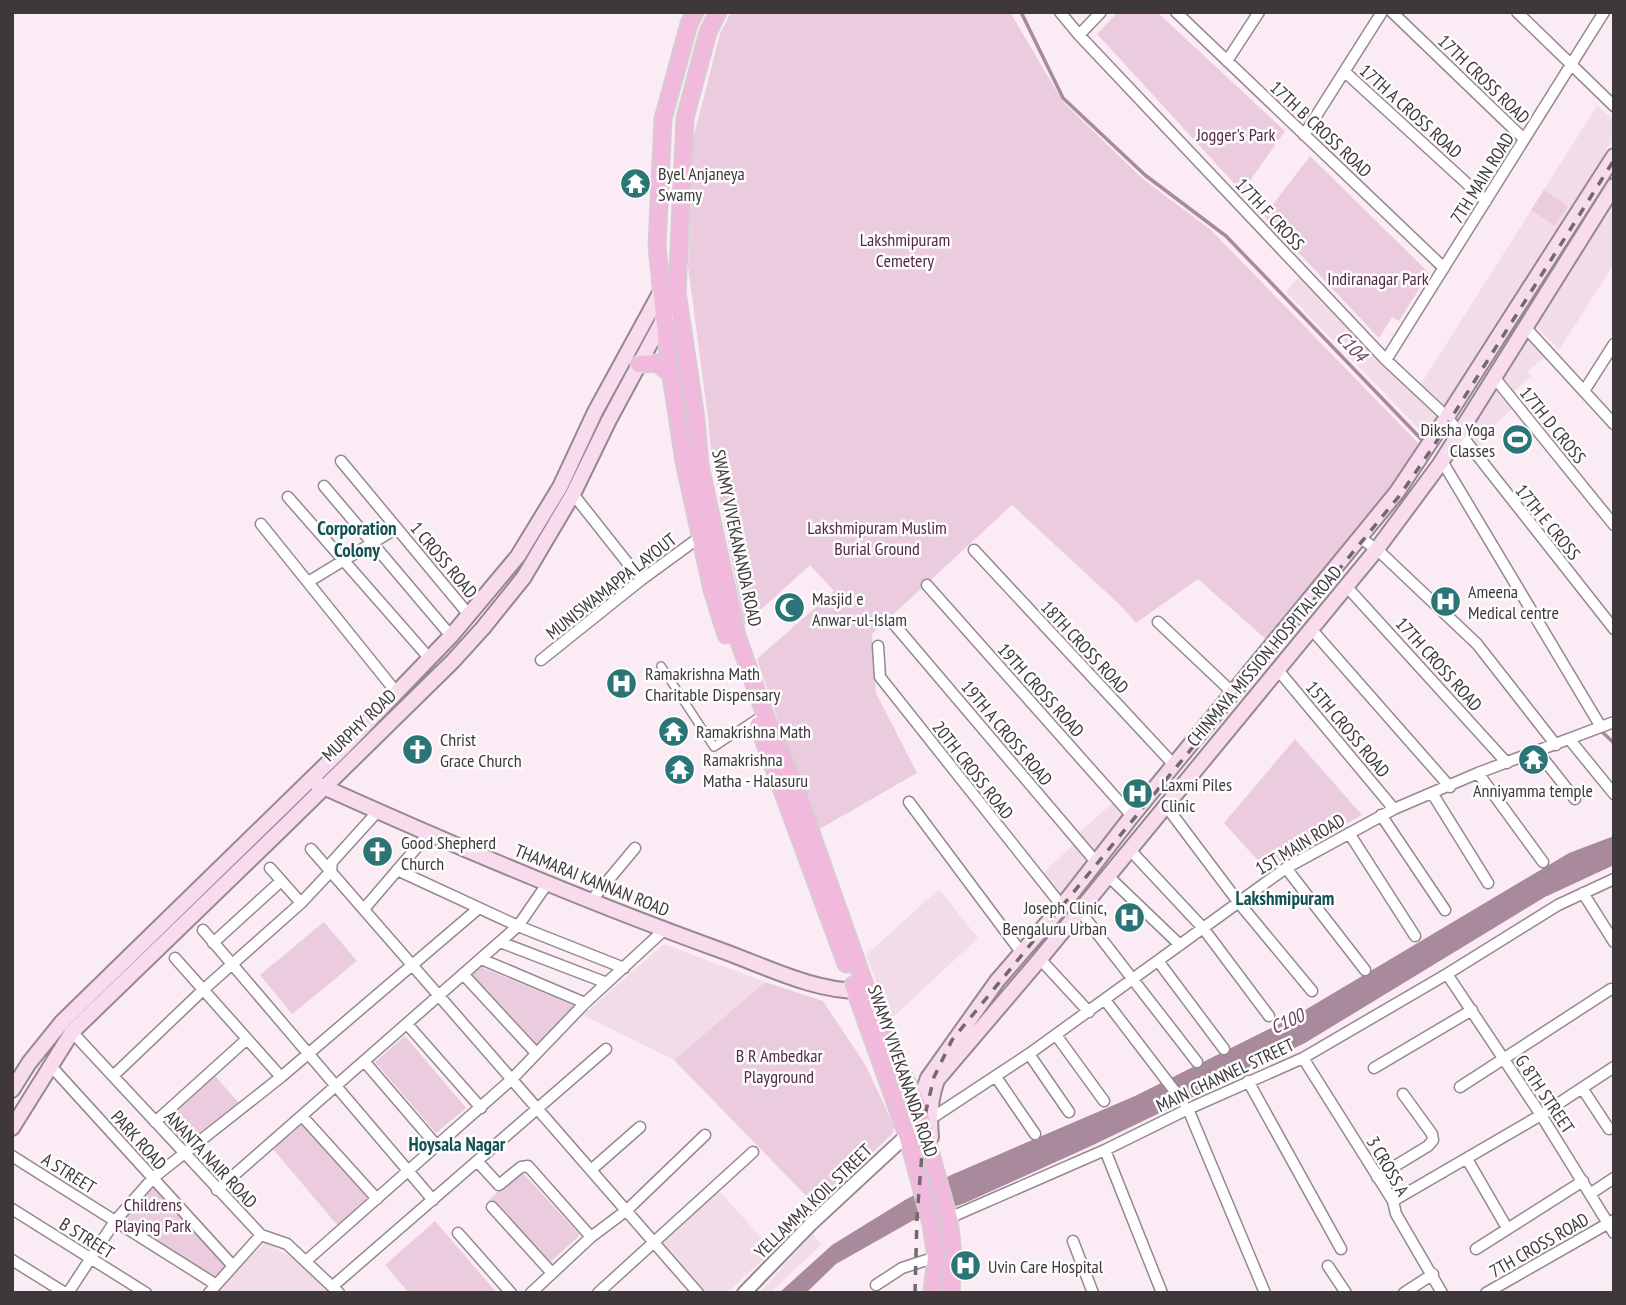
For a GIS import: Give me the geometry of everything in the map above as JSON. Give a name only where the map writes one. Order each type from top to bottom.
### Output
[{"type":"main road","name":"SWAMY VIVEKANANDA ROAD","points":[[695,12],[689,24],[663,120],[657,246],[696,419],[707,533]]},
{"type":"main road","name":"SWAMY VIVEKANANDA ROAD","points":[[669,293],[685,118],[708,32],[718,12]]},
{"type":"main road","name":"CHINMAYA MISSION HOSPITAL ROAD","points":[[907,1135],[928,1078],[997,981],[1062,906],[1132,816],[1361,538],[1428,446],[1614,156]]},
{"type":"main road","name":"CHINMAYA MISSION HOSPITAL ROAD","points":[[930,1145],[929,1119],[937,1080],[1040,959],[1377,549],[1459,434],[1614,186]]},
{"type":"main road","name":"MURPHY ROAD","points":[[12,1128],[72,1032],[257,853],[397,693],[451,636],[518,556],[560,487],[595,412],[669,293]]},
{"type":"main road","name":"SWAMY VIVEKANANDA ROAD","points":[[672,316],[672,375],[684,461],[707,533],[732,637],[756,719],[861,991],[917,1105],[949,1216],[953,1256],[951,1293]]},
{"type":"main road","name":"MURPHY ROAD","points":[[12,1090],[29,1063],[62,1022],[316,784],[453,661],[483,628],[524,577],[573,494],[639,364],[672,316]]},
{"type":"main road","points":[[639,364],[657,363],[672,375]]},
{"type":"main road","name":"SWAMY VIVEKANANDA ROAD","points":[[732,637],[796,790],[907,1135],[931,1224],[936,1257],[932,1293]]},
{"type":"main road","name":"THAMARAI KANNAN ROAD","points":[[316,784],[590,902],[821,987],[861,991]]},
{"type":"street","name":"17TH F CROSS","points":[[1060,12],[1386,360],[1447,417],[1459,434]]},
{"type":"street","points":[[1079,35],[1101,12]]},
{"type":"street","name":"17TH B CROSS ROAD","points":[[1176,12],[1444,268]]},
{"type":"street","points":[[1227,61],[1259,12]]},
{"type":"street","points":[[1304,135],[1382,12]]},
{"type":"street","name":"17TH CROSS ROAD","points":[[1392,12],[1524,139]]},
{"type":"street","points":[[1517,12],[1614,106]]},
{"type":"street","name":"7TH MAIN ROAD","points":[[1386,360],[1604,12]]},
{"type":"street","name":"17TH A CROSS ROAD","points":[[1345,72],[1486,201]]},
{"type":"street","points":[[1525,327],[1614,424]]},
{"type":"street","points":[[1584,391],[1614,344]]},
{"type":"street","name":"17TH D CROSS","points":[[1494,377],[1614,525]]},
{"type":"street","name":"17TH E CROSS","points":[[1459,434],[1614,629]]},
{"type":"street","name":"1 CROSS ROAD","points":[[341,461],[469,615]]},
{"type":"street","points":[[1441,461],[1598,729]]},
{"type":"street","points":[[324,485],[451,636]]},
{"type":"street","points":[[573,494],[641,580]]},
{"type":"street","points":[[288,498],[430,659]]},
{"type":"street","points":[[261,524],[397,693]]},
{"type":"street","points":[[308,582],[397,528]]},
{"type":"street","name":"MUNISWAMAPPA LAYOUT","points":[[541,660],[641,580],[707,533]]},
{"type":"street","points":[[1361,538],[1377,549],[1477,644],[1556,745]]},
{"type":"street","name":"18TH CROSS ROAD","points":[[974,550],[1174,765]]},
{"type":"street","name":"19TH CROSS ROAD","points":[[927,585],[1132,816]]},
{"type":"street","name":"17TH CROSS ROAD","points":[[1347,587],[1507,763]]},
{"type":"street","points":[[1158,622],[1233,693]]},
{"type":"street","name":"19TH A CROSS ROAD","points":[[893,623],[1096,862]]},
{"type":"street","points":[[1312,630],[1450,787]]},
{"type":"street","name":"20TH CROSS ROAD","points":[[878,646],[880,677],[1062,906]]},
{"type":"street","points":[[661,666],[714,747],[756,719]]},
{"type":"street","name":"15TH CROSS ROAD","points":[[1278,670],[1394,808]]},
{"type":"street","name":"1ST MAIN ROAD","points":[[929,1119],[996,1077],[1089,1012],[1286,868],[1394,808],[1614,722]]},
{"type":"street","points":[[1570,740],[1614,794]]},
{"type":"street","points":[[1538,752],[1575,799]]},
{"type":"street","points":[[1478,774],[1543,862]]},
{"type":"street","points":[[1432,793],[1488,883]]},
{"type":"street","points":[[909,802],[1021,952]]},
{"type":"street","points":[[1166,806],[1238,903],[1312,991]]},
{"type":"street","points":[[113,1076],[203,990],[301,903],[331,871],[332,862],[379,810]]},
{"type":"street","points":[[1381,815],[1445,910]]},
{"type":"street","points":[[1349,832],[1415,936]]},
{"type":"street","points":[[364,909],[429,833]]},
{"type":"street","points":[[590,902],[635,848]]},
{"type":"street","points":[[312,849],[698,1293]]},
{"type":"street","points":[[1130,850],[1203,928],[1269,1016]]},
{"type":"street","points":[[1286,868],[1365,970]]},
{"type":"street","points":[[270,869],[301,903]]},
{"type":"street","points":[[397,870],[519,926],[624,968]]},
{"type":"street","points":[[1108,876],[1180,944]]},
{"type":"street","name":"MAIN CHANNEL STREET","points":[[949,1216],[1105,1150],[1185,1105],[1303,1058],[1558,905],[1614,879]]},
{"type":"street","points":[[213,943],[281,881]]},
{"type":"street","points":[[217,1190],[519,926],[547,884]]},
{"type":"street","points":[[1583,893],[1614,942]]},
{"type":"street","points":[[12,1260],[66,1293],[115,1221],[153,1178],[281,1077],[479,908]]},
{"type":"street","points":[[1079,910],[1197,1062]]},
{"type":"street","points":[[203,930],[433,1200]]},
{"type":"street","points":[[306,1261],[481,1108],[585,1003],[664,930]]},
{"type":"street","points":[[500,942],[607,983]]},
{"type":"street","points":[[175,958],[281,1077]]},
{"type":"street","points":[[481,959],[585,1003]]},
{"type":"street","points":[[1040,959],[1089,1012]]},
{"type":"street","points":[[1158,961],[1224,1049]]},
{"type":"street","points":[[463,974],[536,1054]]},
{"type":"street","name":"G 8TH STREET","points":[[1447,974],[1612,1226]]},
{"type":"street","points":[[1460,1087],[1611,989]]},
{"type":"street","points":[[1105,1000],[1185,1105],[1265,1293]]},
{"type":"street","points":[[1374,1068],[1472,1010]]},
{"type":"street","points":[[407,1024],[481,1108]]},
{"type":"street","name":"ANANTA NAIR ROAD","points":[[72,1032],[261,1235],[287,1244],[336,1290]]},
{"type":"street","points":[[1056,1035],[1104,1101]]},
{"type":"street","points":[[155,1122],[247,1039]]},
{"type":"street","points":[[336,1290],[433,1200],[606,1049]]},
{"type":"street","points":[[1029,1054],[1069,1112]]},
{"type":"street","name":"3 CROSS A","points":[[1303,1058],[1393,1201],[1396,1214],[1442,1293]]},
{"type":"street","points":[[365,1060],[438,1146]]},
{"type":"street","name":"PARK ROAD","points":[[50,1065],[233,1266]]},
{"type":"street","points":[[1393,1201],[1541,1115],[1614,1067]]},
{"type":"street","points":[[996,1077],[1035,1134]]},
{"type":"street","points":[[1248,1081],[1340,1249]]},
{"type":"street","points":[[1582,1088],[1609,1129]]},
{"type":"street","points":[[1377,1177],[1428,1146],[1433,1140],[1432,1134],[1403,1094]]},
{"type":"street","points":[[302,1115],[377,1199]]},
{"type":"street","points":[[591,1170],[640,1127]]},
{"type":"street","points":[[531,1293],[591,1237],[627,1210],[705,1135]]},
{"type":"street","name":"YELLAMMA KOIL STREET","points":[[744,1293],[811,1224],[907,1135]]},
{"type":"street","points":[[1105,1150],[1161,1293]]},
{"type":"street","points":[[598,1293],[753,1152]]},
{"type":"street","name":"A STREET","points":[[12,1156],[115,1221],[212,1288]]},
{"type":"street","points":[[1467,1159],[1507,1228]]},
{"type":"street","points":[[477,1161],[499,1185],[521,1167],[528,1166],[591,1237]]},
{"type":"street","points":[[1590,1194],[1614,1178]]},
{"type":"street","points":[[1476,1250],[1583,1181]]},
{"type":"street","points":[[492,1207],[552,1273]]},
{"type":"street","name":"B STREET","points":[[12,1209],[146,1293]]},
{"type":"street","name":"7TH CROSS ROAD","points":[[1486,1293],[1612,1226]]},
{"type":"street","points":[[457,1233],[511,1293]]},
{"type":"street","points":[[212,1288],[261,1235]]},
{"type":"street","points":[[1073,1241],[1093,1293]]},
{"type":"street","points":[[876,1285],[902,1268],[936,1257]]},
{"type":"street","points":[[1328,1266],[1346,1293]]},
{"type":"street","points":[[1404,1293],[1433,1274]]},
{"type":"shaded area","points":[[1597,106],[1614,120],[1614,138],[1447,407],[1421,384]]},
{"type":"shaded area","points":[[1614,202],[1614,264],[1559,350],[1536,326]]},
{"type":"shaded area","points":[[1301,274],[1439,418],[1426,436],[1286,292]]},
{"type":"shaded area","points":[[1528,339],[1545,357],[1528,371],[1531,376],[1513,393],[1502,380]]},
{"type":"shaded area","points":[[1495,386],[1513,408],[1494,426],[1496,431],[1478,448],[1466,434]]},
{"type":"shaded area","points":[[1116,800],[1127,813],[1093,855],[1076,835]]},
{"type":"shaded area","points":[[1076,842],[1090,858],[1057,898],[1040,876]]},
{"type":"shaded area","points":[[939,889],[978,938],[891,1019],[866,955]]},
{"type":"shaded area","points":[[664,944],[765,982],[674,1060],[583,1015]]},
{"type":"shaded area","points":[[717,1189],[773,1250],[727,1293],[704,1293],[658,1243]]},
{"type":"shaded area","points":[[813,1234],[821,1245],[770,1293],[759,1293]]},
{"type":"shaded area","points":[[265,1243],[297,1260],[329,1293],[218,1293],[225,1282]]},
{"type":"green space","name":"Lakshmipuram Cemetery","points":[[731,12],[1010,12],[1063,102],[1143,179],[1211,230],[1420,445],[1355,535],[1269,642],[1198,579],[1136,623],[1012,505],[872,634],[876,693],[917,773],[816,831],[757,659],[834,591],[810,565],[744,625],[711,453],[688,266],[693,139],[720,34]]},
{"type":"green space","name":"Jogger's Park","points":[[1118,12],[1157,12],[1285,131],[1242,192],[1097,34]]},
{"type":"green space","name":"Indiranagar Park","points":[[1310,156],[1429,273],[1399,321],[1392,317],[1379,338],[1264,216]]},
{"type":"green space","points":[[1544,190],[1568,206],[1555,226],[1531,210]]},
{"type":"green space","points":[[1295,739],[1362,815],[1279,862],[1269,873],[1224,823]]},
{"type":"green space","points":[[324,922],[357,961],[292,1014],[260,975]]},
{"type":"green space","points":[[481,967],[574,1006],[538,1047],[472,975]]},
{"type":"green space","name":"B R Ambedkar Playground","points":[[765,982],[823,1001],[866,1066],[894,1126],[893,1133],[817,1207],[674,1060]]},
{"type":"green space","points":[[405,1036],[466,1108],[436,1133],[375,1062]]},
{"type":"green space","points":[[215,1076],[239,1103],[187,1148],[163,1121]]},
{"type":"green space","points":[[311,1117],[376,1194],[338,1226],[273,1149]]},
{"type":"green space","points":[[520,1170],[580,1235],[547,1265],[488,1201]]},
{"type":"green space","name":"Childrens Playing Park","points":[[153,1184],[227,1266],[213,1279],[123,1219]]},
{"type":"green space","points":[[435,1221],[497,1293],[409,1293],[385,1265]]},
{"type":"water","name":"C100","points":[[1614,836],[1614,865],[1545,897],[1305,1043],[1091,1146],[965,1203],[912,1221],[836,1264],[806,1293],[779,1293],[832,1245],[905,1200],[951,1175],[1135,1096],[1295,1016],[1569,853]]},
{"type":"waterway","name":"C104","points":[[1021,12],[1063,98],[1145,175],[1226,236],[1425,443]]},
{"type":"waterway","name":"C104","points":[[1600,730],[1614,743]]},
{"type":"railway","points":[[915,1293],[917,1217],[925,1115],[934,1077],[952,1040],[1400,495],[1614,160]]},
{"type":"place","name":"Byel Anjaneya Swamy","points":[[635,183]]},
{"type":"place","name":"Diksha Yoga Classes","points":[[1518,439]]},
{"type":"place","name":"Ameena Medical centre","points":[[1445,601]]},
{"type":"place","name":"Masjid e Anwar-ul-Islam","points":[[789,608]]},
{"type":"place","name":"Ramakrishna Math Charitable Dispensary","points":[[622,683]]},
{"type":"place","name":"Ramakrishna Math","points":[[673,731]]},
{"type":"place","name":"Christ Grace Church","points":[[417,749]]},
{"type":"place","name":"Anniyamma temple","points":[[1533,759]]},
{"type":"place","name":"Ramakrishna Matha - Halasuru","points":[[680,769]]},
{"type":"place","name":"Laxmi Piles Clinic","points":[[1138,794]]},
{"type":"place","name":"Good Shepherd Church","points":[[378,852]]},
{"type":"place","name":"Joseph Clinic, Bengaluru Urban","points":[[1130,917]]},
{"type":"place","name":"Uvin Care Hospital","points":[[965,1266]]},
{"type":"district","name":"Corporation Colony","points":[[357,539]]},
{"type":"district","name":"Lakshmipuram","points":[[1285,898]]},
{"type":"district","name":"Hoysala Nagar","points":[[457,1144]]},
{"type":"park label","name":"Lakshmipuram Muslim Burial Ground","points":[[877,537]]}]
